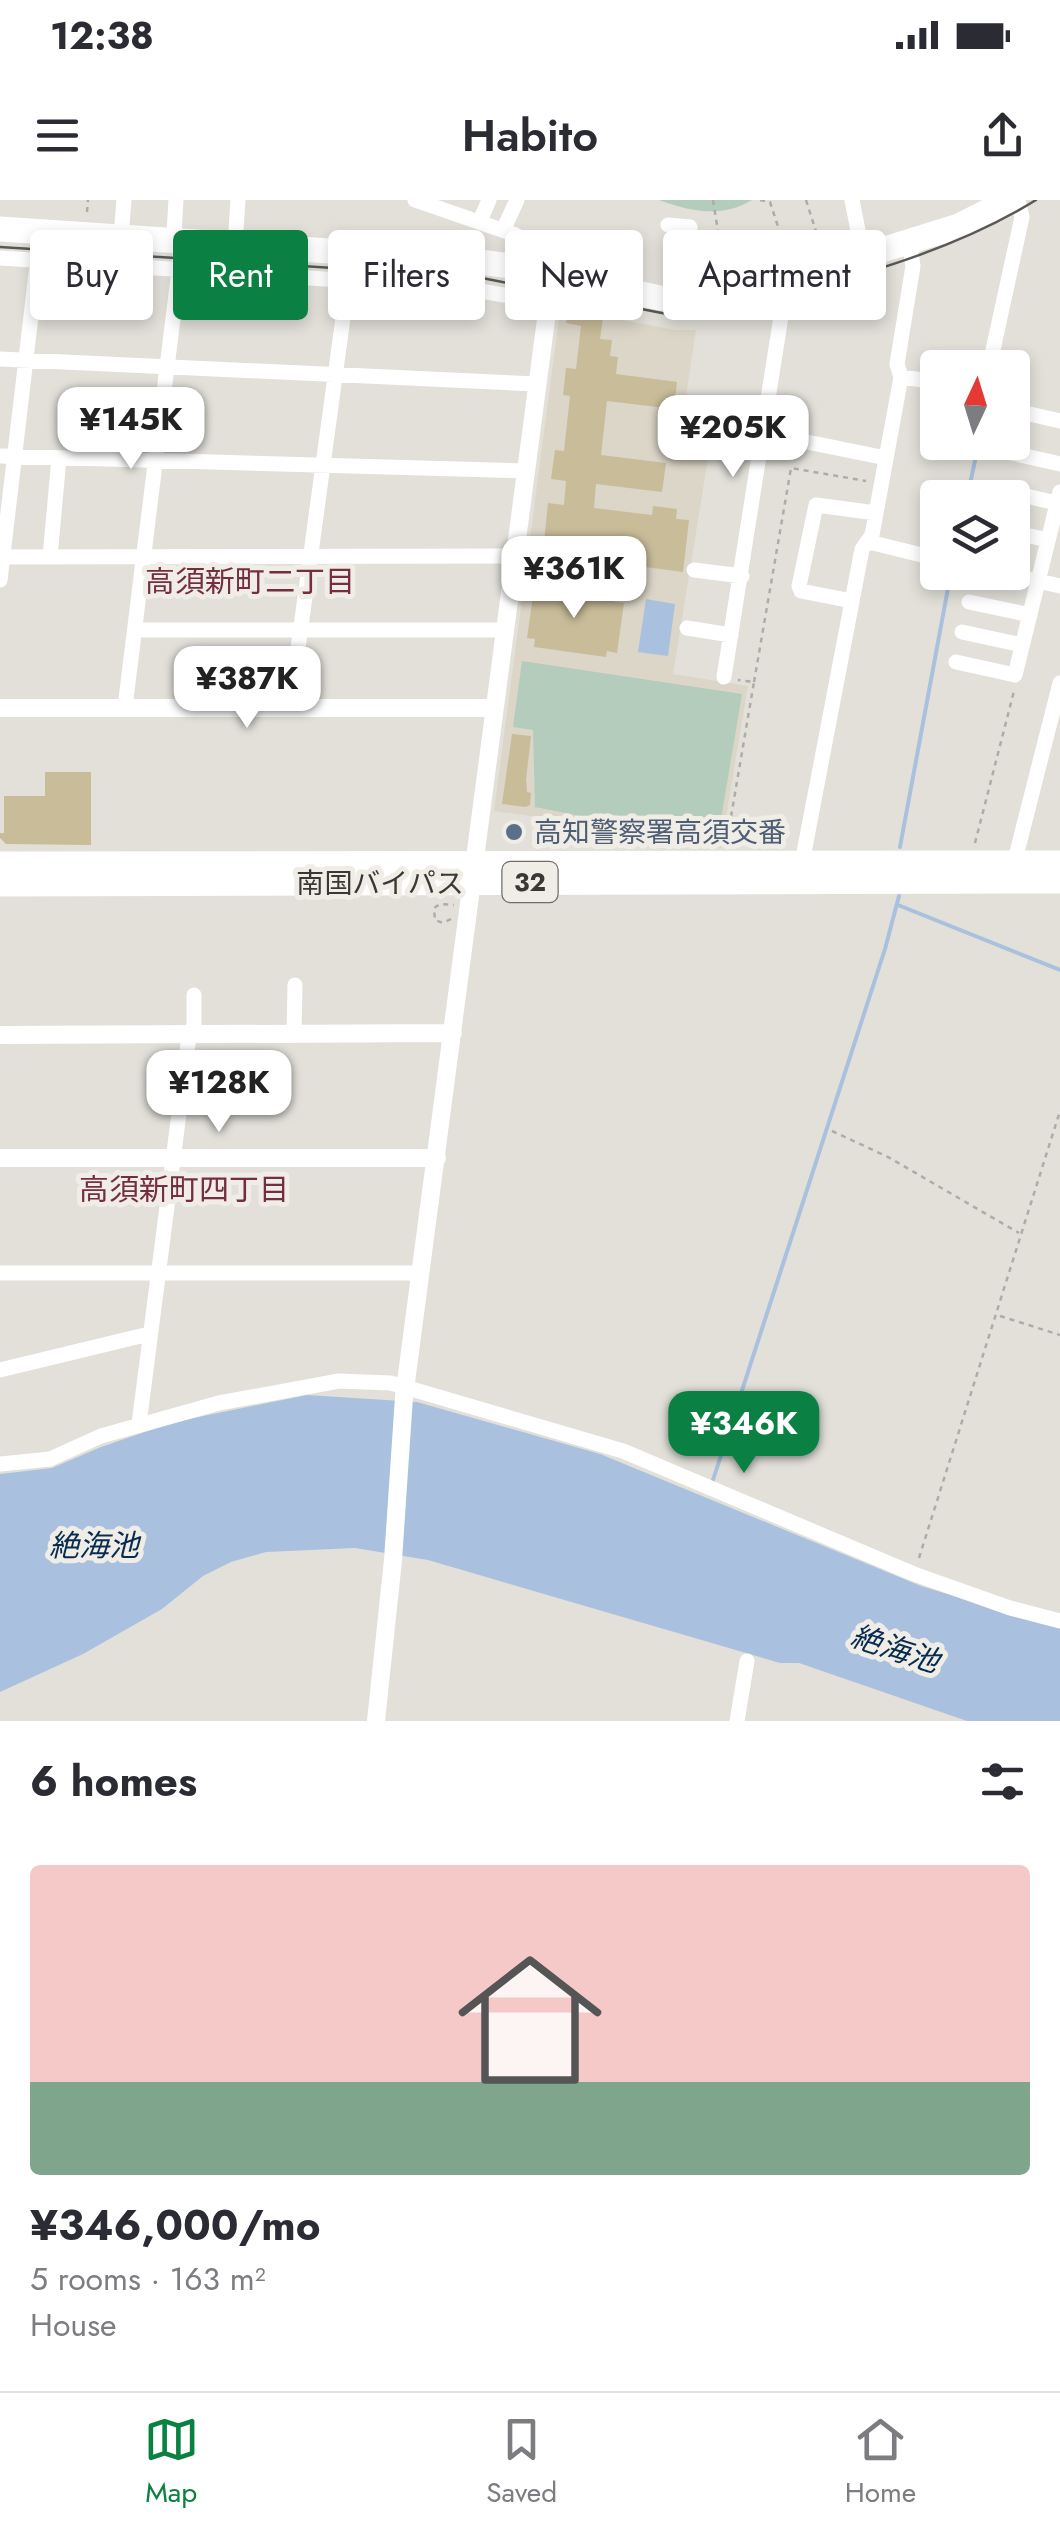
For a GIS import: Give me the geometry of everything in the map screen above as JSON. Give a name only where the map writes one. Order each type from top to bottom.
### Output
[{"type":"highway","points":[[886,249],[959,226],[1010,200]]},
{"type":"highway","points":[[0,228],[30,230]]},
{"type":"highway","name":"南国バイパス","points":[[0,884],[802,863],[1060,863]]},
{"type":"highway","name":"南国バイパス","points":[[0,864],[1060,882]]},
{"type":"street","points":[[122,230],[124,200]]},
{"type":"street","points":[[174,230],[176,200]]},
{"type":"street","points":[[236,230],[238,200]]},
{"type":"street","points":[[415,200],[508,230]]},
{"type":"street","points":[[480,221],[489,200]]},
{"type":"street","points":[[504,228],[517,200]]},
{"type":"street","points":[[852,200],[858,230]]},
{"type":"street","points":[[993,350],[1022,217],[1018,200]]},
{"type":"street","points":[[668,225],[690,230]]},
{"type":"street","points":[[802,863],[862,549],[869,542],[876,513],[902,376],[897,364],[913,266],[908,242]]},
{"type":"street","points":[[0,258],[30,260]]},
{"type":"street","points":[[125,707],[173,314]]},
{"type":"street","points":[[0,580],[6,456],[31,320]]},
{"type":"street","points":[[290,708],[344,320]]},
{"type":"street","points":[[376,1721],[405,1391],[537,384],[553,320]]},
{"type":"street","points":[[724,676],[781,320]]},
{"type":"street","points":[[0,358],[537,384]]},
{"type":"street","points":[[902,376],[920,379]]},
{"type":"street","points":[[1030,414],[1060,421]]},
{"type":"street","points":[[763,434],[886,458]]},
{"type":"street","points":[[6,456],[526,471]]},
{"type":"street","points":[[1030,457],[1060,464]]},
{"type":"street","points":[[50,557],[59,458]]},
{"type":"street","points":[[956,662],[1015,675],[1058,498],[1030,494]]},
{"type":"street","points":[[852,602],[801,592],[798,586],[816,505],[876,513]]},
{"type":"street","points":[[1030,536],[1048,540]]},
{"type":"street","points":[[869,542],[920,555]]},
{"type":"street","points":[[1,557],[514,556]]},
{"type":"street","points":[[694,570],[742,576]]},
{"type":"street","points":[[1030,579],[1060,586]]},
{"type":"street","points":[[970,602],[1030,615]]},
{"type":"street","points":[[686,628],[731,635]]},
{"type":"street","points":[[135,630],[504,630]]},
{"type":"street","points":[[962,632],[1022,645]]},
{"type":"street","points":[[1014,864],[1060,683]]},
{"type":"street","points":[[0,708],[493,708]]},
{"type":"street","points":[[294,1035],[295,986]]},
{"type":"street","points":[[139,1424],[189,1036],[194,1025],[194,995]]},
{"type":"street","points":[[0,1035],[453,1033]]},
{"type":"street","points":[[0,1158],[437,1158]]},
{"type":"street","points":[[0,1273],[421,1273]]},
{"type":"street","points":[[0,1370],[149,1334]]},
{"type":"street","points":[[0,1464],[50,1459],[101,1436],[219,1403],[339,1381],[419,1394],[622,1450],[914,1574],[997,1604],[1060,1621]]},
{"type":"street","points":[[737,1721],[747,1660]]},
{"type":"path","points":[[713,200],[718,230]]},
{"type":"path","points":[[760,200],[770,202],[776,230]]},
{"type":"path","points":[[806,200],[816,230]]},
{"type":"path","points":[[974,852],[1015,675]]},
{"type":"path","points":[[724,676],[754,682],[725,852]]},
{"type":"path","points":[[451,918],[443,923],[433,917],[437,905],[456,906]]},
{"type":"path","points":[[914,1574],[1060,1111]]},
{"type":"path","points":[[832,1131],[888,1157],[1020,1234]]},
{"type":"path","points":[[998,1315],[1060,1335]]},
{"type":"shaded area","points":[[559,320],[622,320],[696,330],[681,430],[712,434],[673,674],[748,686],[721,848],[702,848],[584,823],[494,811]]},
{"type":"green space","points":[[659,200],[752,200],[729,209],[707,211]]},
{"type":"green space","points":[[522,661],[742,694],[717,843],[535,807],[533,730],[513,727]]},
{"type":"water","points":[[646,599],[675,604],[668,656],[638,652]]},
{"type":"water","name":"絶海池","points":[[307,1395],[417,1402],[600,1454],[921,1586],[1060,1628],[1060,1721],[967,1721],[799,1663],[780,1663],[428,1560],[355,1548],[266,1552],[231,1562],[203,1576],[162,1609],[83,1654],[0,1692],[0,1474],[52,1468],[174,1422]]},
{"type":"building","points":[[603,320],[600,339],[612,340],[610,356],[618,357],[616,374],[677,382],[674,409],[607,401],[601,455],[666,463],[662,492],[596,484],[594,508],[652,515],[653,506],[677,509],[676,519],[689,520],[683,572],[645,567],[646,554],[544,542],[548,503],[564,505],[566,481],[551,479],[555,450],[564,451],[570,396],[563,395],[566,368],[576,369],[581,326],[566,323]]},
{"type":"building","points":[[535,582],[614,597],[614,602],[624,603],[617,653],[607,651],[606,657],[534,647],[535,639],[527,638]]},
{"type":"building","points":[[512,734],[531,736],[526,780],[530,805],[525,807],[502,804]]},
{"type":"building","points":[[45,772],[91,772],[91,845],[6,844],[0,838],[0,833],[4,833],[4,796],[45,796]]},
{"type":"waterway","points":[[971,480],[975,460]]},
{"type":"waterway","points":[[900,847],[948,590]]},
{"type":"waterway","points":[[713,1480],[899,896]]},
{"type":"waterway","points":[[898,905],[1060,970]]},
{"type":"tram line","points":[[0,247],[477,277],[667,314],[732,312],[927,252],[1036,200]]},
{"type":"place","name":"高知警察署高須交番","points":[[514,832]]},
{"type":"district","name":"高須新町二丁目","points":[[250,582]]},
{"type":"district","name":"高須新町四丁目","points":[[184,1190]]}]
